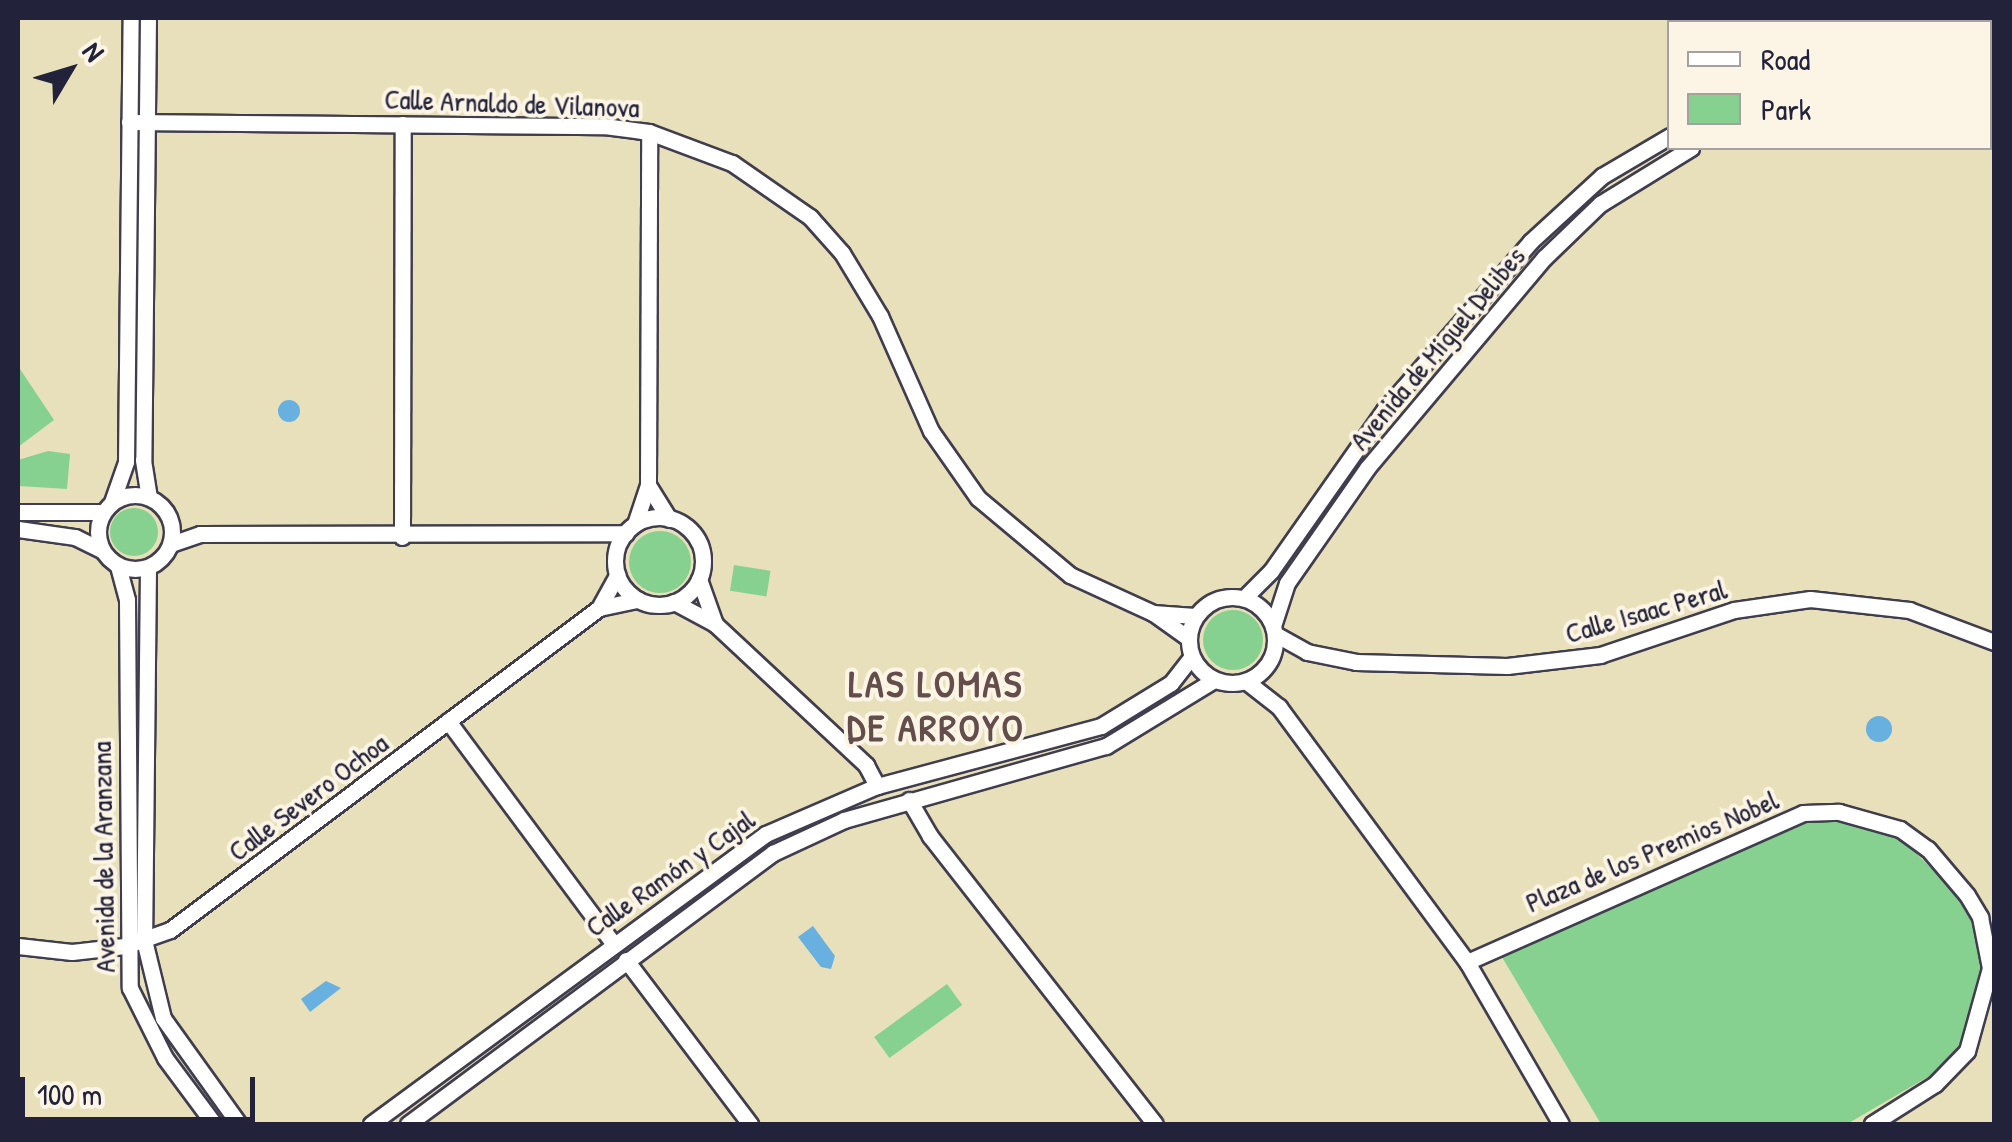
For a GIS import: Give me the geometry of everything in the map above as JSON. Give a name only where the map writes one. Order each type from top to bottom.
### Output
[{"type":"street","points":[[102,550],[108,507],[126,462],[130,18]]},
{"type":"street","points":[[148,18],[143,460],[150,498],[172,523],[200,534]]},
{"type":"street","name":"Calle Arnaldo de Vilanova","points":[[129,122],[402,124],[649,132],[732,163],[810,218],[860,282],[931,431],[978,498],[1070,575],[1154,614],[1188,638]]},
{"type":"street","points":[[402,124],[402,537]]},
{"type":"street","points":[[649,132],[648,485],[616,554],[618,576],[638,600],[674,602],[715,624],[866,765],[877,786]]},
{"type":"street","name":"Avenida de Miguel Delibes","points":[[1244,598],[1270,571],[1385,408],[1530,242],[1602,176],[1667,138]]},
{"type":"street","name":"Avenida de Miguel Delibes","points":[[1274,630],[1287,584],[1368,467],[1544,258],[1600,204],[1688,150]]},
{"type":"street","points":[[648,485],[670,519],[698,542],[699,579],[715,624]]},
{"type":"street","points":[[18,512],[108,507],[150,498]]},
{"type":"street","points":[[18,530],[75,537],[102,550],[118,566],[148,568],[171,544],[200,534],[580,537],[670,519]]},
{"type":"street","points":[[171,544],[172,523]]},
{"type":"street","points":[[580,537],[616,554]]},
{"type":"street","name":"Avenida de la Aranzana","points":[[118,566],[127,600],[125,946],[130,988],[146,1026],[214,1124]]},
{"type":"street","name":"Avenida de la Aranzana","points":[[148,568],[144,940],[163,1018],[238,1124]]},
{"type":"street","name":"Calle Severo Ochoa","points":[[18,946],[72,952],[125,946],[144,940],[207,904],[599,608],[618,576]]},
{"type":"street","points":[[674,602],[699,579]]},
{"type":"street","points":[[1279,706],[1268,664],[1274,630],[1244,598],[1215,600],[1196,616],[1188,638],[1191,657],[1214,680],[1247,682],[1279,706],[1466,962],[1562,1124]]},
{"type":"street","name":"Calle Severo Ochoa","points":[[599,608],[638,600]]},
{"type":"street","name":"Calle Isaac Peral","points":[[1268,664],[1306,652],[1439,669],[1552,663],[1630,647],[1734,610],[1810,600],[1910,610],[1994,642]]},
{"type":"street","name":"Calle Arnaldo de Vilanova","points":[[1154,614],[1196,616]]},
{"type":"street","name":"Calle Isaac Peral","points":[[1274,630],[1306,652]]},
{"type":"street","name":"Calle Ramón y Cajal","points":[[371,1124],[766,834],[877,786],[1100,726],[1171,683],[1191,657]]},
{"type":"street","points":[[1247,682],[1268,664]]},
{"type":"street","name":"Calle Ramón y Cajal","points":[[408,1124],[774,853],[908,800],[1106,746],[1214,680]]},
{"type":"street","points":[[448,722],[614,944]]},
{"type":"street","points":[[908,800],[930,836],[1155,1124]]},
{"type":"street","name":"Plaza de los Premios Nobel","points":[[1466,962],[1803,813],[1839,812],[1900,829],[1928,849],[1967,895],[1980,917],[1990,968],[1967,1051],[1935,1084],[1872,1124]]},
{"type":"street","points":[[626,960],[750,1124]]},
{"type":"green space","points":[[18,366],[54,420],[18,447]]},
{"type":"green space","points":[[48,451],[70,454],[67,489],[18,486],[18,460]]},
{"type":"green space","points":[[134,508],[151,515],[158,532],[151,549],[134,556],[117,549],[110,532],[117,515]]},
{"type":"green space","points":[[660,531],[682,540],[691,562],[682,584],[660,593],[638,584],[629,562],[638,540]]},
{"type":"green space","points":[[734,565],[771,571],[766,596],[730,591]]},
{"type":"green space","points":[[1233,610],[1255,618],[1263,640],[1255,662],[1233,670],[1211,662],[1203,640],[1211,618]]},
{"type":"green space","points":[[1832,819],[1896,833],[1969,906],[1984,957],[1977,1002],[1959,1050],[1938,1071],[1847,1124],[1601,1124],[1496,947],[1803,820]]},
{"type":"green space","points":[[947,984],[962,1005],[889,1058],[874,1037]]},
{"type":"water","points":[[285,400],[293,400],[300,411],[293,422],[285,422],[278,415],[278,407]]},
{"type":"water","points":[[1879,716],[1888,720],[1892,729],[1888,738],[1879,742],[1870,738],[1866,729],[1870,720]]},
{"type":"water","points":[[813,926],[835,956],[831,969],[821,967],[798,937]]},
{"type":"water","points":[[326,981],[341,988],[310,1012],[301,999]]},
{"type":"district","name":"LAS LOMAS DE ARROYO","points":[[936,706]]}]
